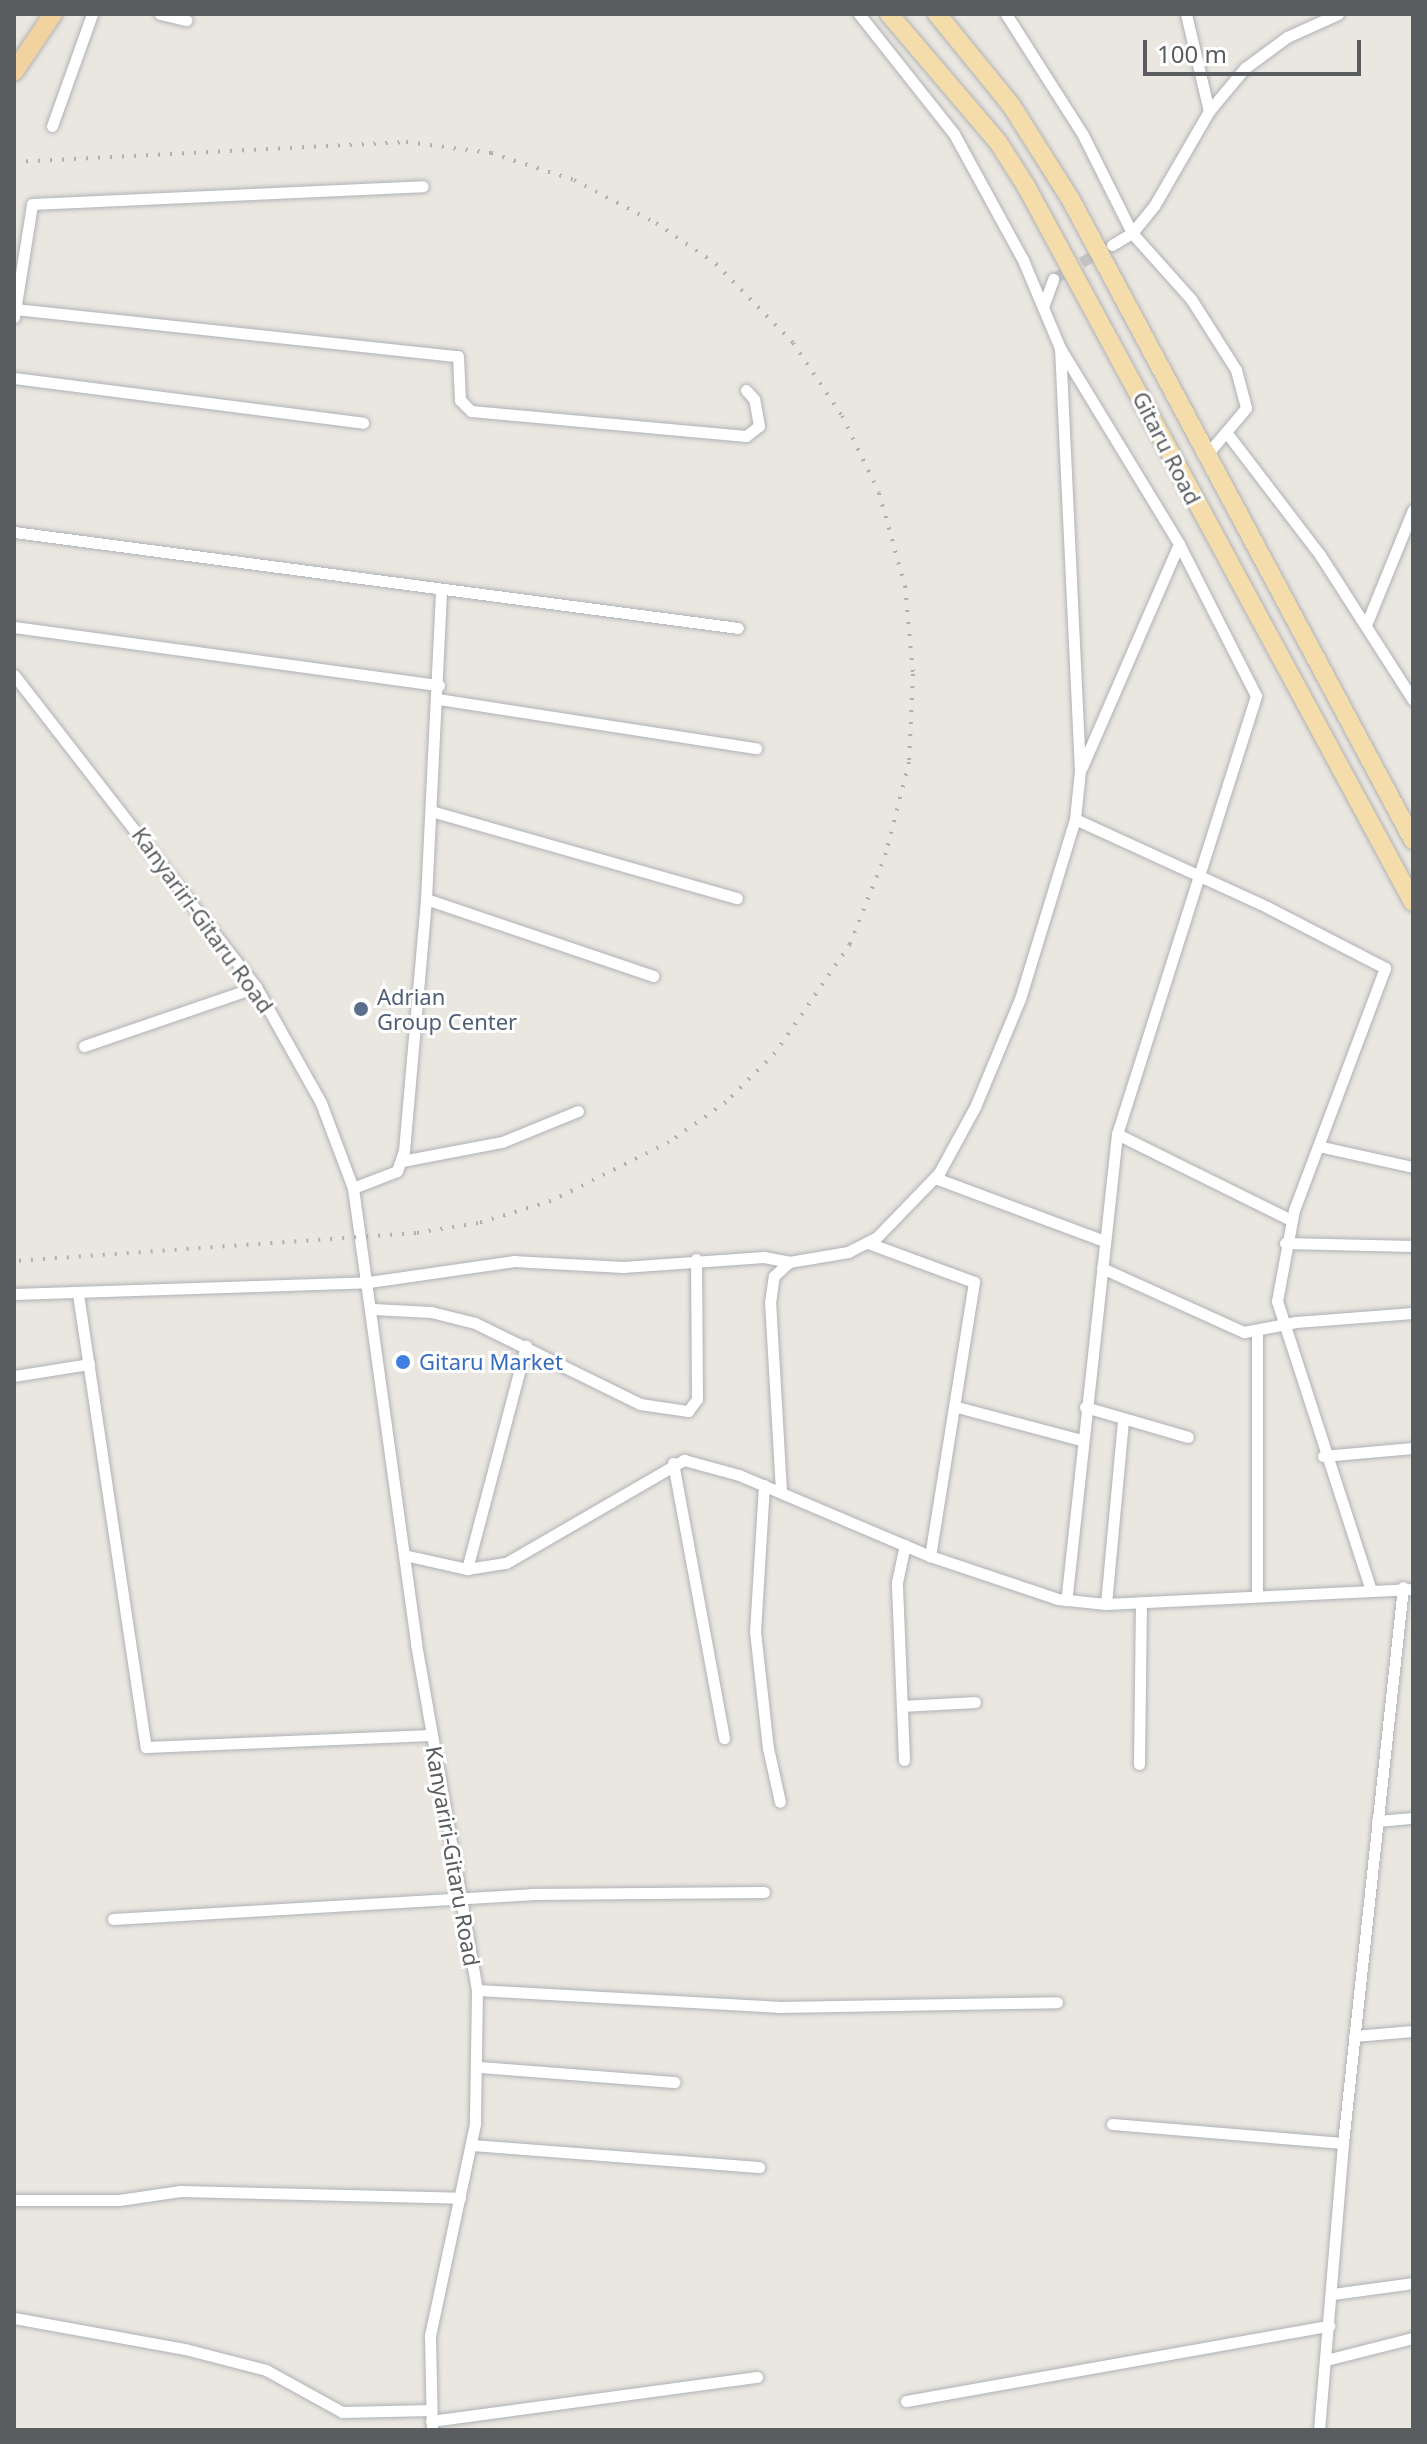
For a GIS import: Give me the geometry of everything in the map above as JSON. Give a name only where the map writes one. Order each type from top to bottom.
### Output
[{"type":"highway","points":[[14,72],[53,14]]},
{"type":"main road","name":"Gitaru Road","points":[[889,14],[998,142],[1026,186],[1413,902]]},
{"type":"main road","name":"Gitaru Road","points":[[937,14],[975,57],[1044,152],[1209,452],[1413,840]]},
{"type":"street","points":[[52,126],[92,14]]},
{"type":"street","points":[[160,14],[186,20]]},
{"type":"street","points":[[859,14],[954,134],[1023,260],[1060,348],[1179,544],[1256,696],[1117,1134],[1081,1440],[1066,1600]]},
{"type":"street","points":[[1006,14],[1083,135],[1132,233],[1191,299],[1236,370],[1246,408],[1209,452]]},
{"type":"street","points":[[1186,14],[1209,111]]},
{"type":"street","points":[[1112,245],[1132,233],[1154,206],[1209,111],[1264,52],[1338,14]]},
{"type":"street","points":[[423,186],[32,204],[15,313],[458,356],[460,400],[471,411],[746,436],[759,426],[754,399],[746,390]]},
{"type":"street","points":[[1043,308],[1053,279]]},
{"type":"street","points":[[14,1294],[369,1282],[514,1261],[623,1267],[696,1259],[764,1257],[789,1262],[848,1252],[868,1243],[900,1218],[935,1178],[1003,1044],[1052,907],[1075,819],[1080,771],[1060,348]]},
{"type":"street","points":[[14,378],[363,423]]},
{"type":"street","points":[[1226,432],[1366,625],[1413,700]]},
{"type":"street","points":[[1366,625],[1413,510]]},
{"type":"street","points":[[14,532],[738,628]]},
{"type":"street","points":[[1080,771],[1179,544]]},
{"type":"street","points":[[402,1161],[426,899],[439,685],[441,589]]},
{"type":"street","points":[[14,627],[439,685]]},
{"type":"street","name":"Kanyariri-Gitaru Road","points":[[14,675],[256,987],[321,1103],[353,1188],[373,1309],[404,1555],[431,1735],[463,1898],[477,1990],[479,2067],[471,2145],[430,2336],[431,2420]]},
{"type":"street","points":[[438,699],[756,748]]},
{"type":"street","points":[[431,811],[737,898]]},
{"type":"street","points":[[1075,819],[1199,875],[1385,968],[1291,1220],[1277,1301],[1280,1325],[1370,1588]]},
{"type":"street","points":[[426,899],[653,976]]},
{"type":"street","points":[[84,1046],[256,987]]},
{"type":"street","points":[[353,1188],[384,1179],[402,1161],[502,1142],[578,1111]]},
{"type":"street","points":[[1117,1134],[1291,1220]]},
{"type":"street","points":[[1318,1146],[1413,1167]]},
{"type":"street","points":[[935,1178],[1104,1241]]},
{"type":"street","points":[[868,1243],[974,1282],[957,1407],[930,1556]]},
{"type":"street","points":[[1285,1243],[1413,1246]]},
{"type":"street","points":[[373,1309],[452,1316],[526,1346],[640,1404],[688,1411],[697,1399],[696,1259]]},
{"type":"street","points":[[781,1491],[770,1287],[789,1262]]},
{"type":"street","points":[[1102,1268],[1229,1329],[1257,1332],[1280,1325],[1413,1313]]},
{"type":"street","points":[[78,1294],[146,1747],[431,1735]]},
{"type":"street","points":[[1257,1332],[1257,1595]]},
{"type":"street","points":[[467,1569],[526,1346]]},
{"type":"street","points":[[14,1376],[89,1364]]},
{"type":"street","points":[[957,1407],[1081,1440]]},
{"type":"street","points":[[1085,1407],[1188,1437]]},
{"type":"street","points":[[1106,1604],[1123,1419]]},
{"type":"street","points":[[1323,1456],[1413,1448]]},
{"type":"street","points":[[404,1555],[467,1569],[524,1556],[673,1463],[689,1461],[781,1491],[930,1556],[1029,1594],[1106,1604],[1408,1588],[1377,1821],[1343,2143],[1333,2294],[1316,2429]]},
{"type":"street","points":[[673,1463],[724,1738]]},
{"type":"street","points":[[764,1485],[755,1631],[768,1748],[780,1802]]},
{"type":"street","points":[[904,1760],[897,1582],[905,1545]]},
{"type":"street","points":[[1139,1764],[1141,1602]]},
{"type":"street","points":[[902,1706],[975,1702]]},
{"type":"street","points":[[1377,1821],[1413,1818]]},
{"type":"street","points":[[113,1919],[463,1898],[764,1892]]},
{"type":"street","points":[[477,1990],[778,2007],[935,2000],[1057,2002]]},
{"type":"street","points":[[1354,2036],[1413,2031]]},
{"type":"street","points":[[479,2067],[674,2082]]},
{"type":"street","points":[[1112,2124],[1343,2143]]},
{"type":"street","points":[[471,2145],[759,2167]]},
{"type":"street","points":[[14,2200],[119,2200],[180,2191],[460,2198]]},
{"type":"street","points":[[1333,2294],[1413,2283]]},
{"type":"street","points":[[14,2318],[185,2349],[266,2370],[342,2412],[431,2420],[757,2377]]},
{"type":"street","points":[[906,2401],[1329,2326]]},
{"type":"street","points":[[1326,2360],[1413,2338]]},
{"type":"tunnel","points":[[1053,279],[1101,251]]},
{"type":"railway","points":[[14,162],[406,142],[491,153],[574,180],[656,223],[716,264],[793,343],[842,416],[879,493],[905,586],[913,674],[909,762],[886,853],[850,944],[775,1053],[726,1102],[669,1142],[551,1201],[478,1223],[416,1233],[14,1261]]},
{"type":"place","name":"Adrian Group Center","points":[[361,1009]]},
{"type":"place","name":"Gitaru Market","points":[[403,1362]]}]
